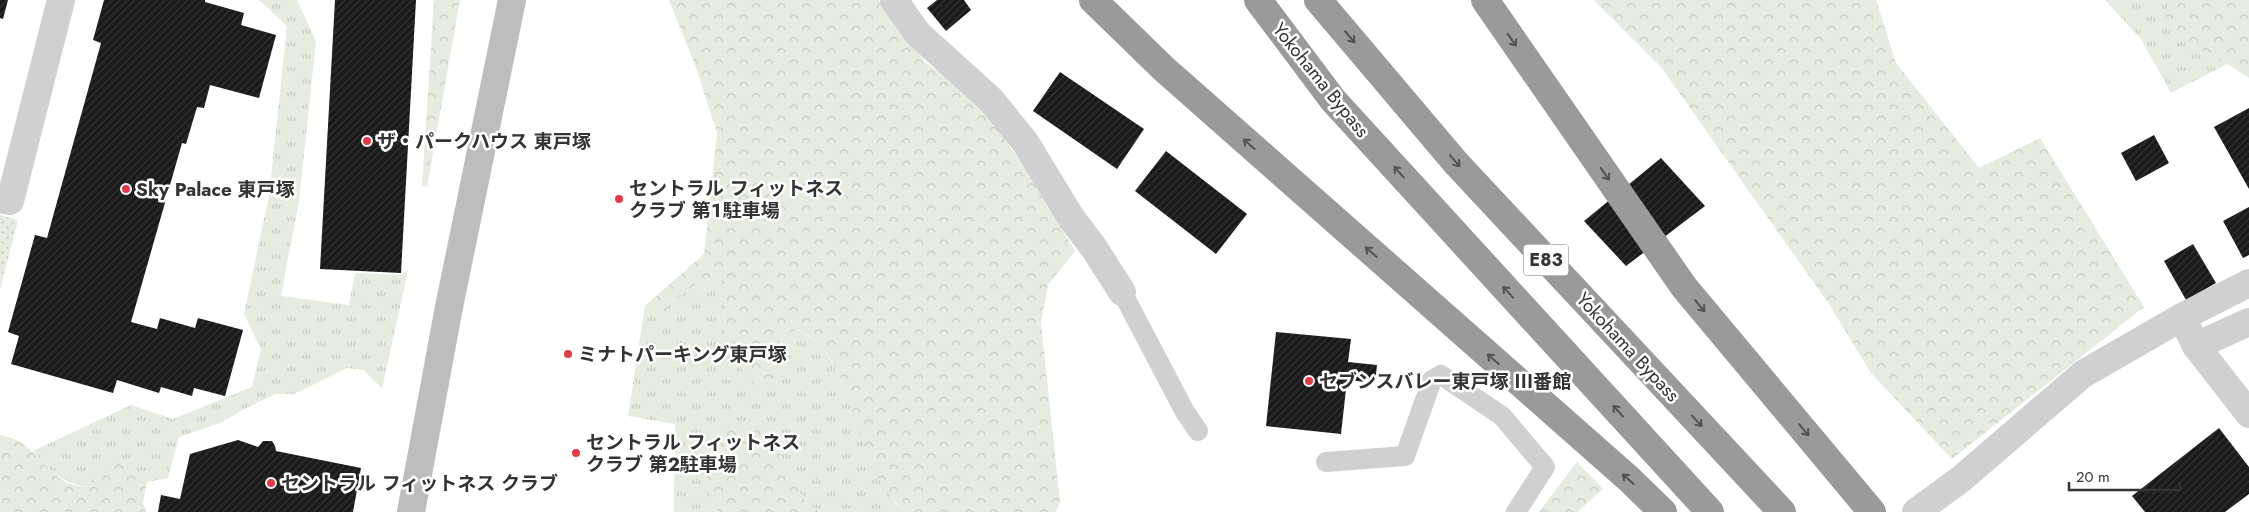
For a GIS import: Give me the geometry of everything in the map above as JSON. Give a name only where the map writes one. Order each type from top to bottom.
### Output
[{"type":"highway","points":[[1093,0],[1164,69],[1664,512]]},
{"type":"highway","name":"Yokohama Bypass","points":[[1258,0],[1333,100],[1710,512]]},
{"type":"highway","name":"Yokohama Bypass","points":[[1318,0],[1456,163],[1782,512]]},
{"type":"highway","points":[[1485,0],[1684,286],[1872,512]]},
{"type":"street","points":[[0,199],[10,201],[61,0]]},
{"type":"street","points":[[411,512],[449,307],[512,0]]},
{"type":"street","points":[[894,0],[918,34],[991,100],[1025,142],[1072,219],[1094,248],[1122,292]]},
{"type":"street","points":[[1916,512],[1961,479],[2083,374],[2182,317],[2249,283]]},
{"type":"street","points":[[2182,317],[2196,346],[2249,414]]},
{"type":"street","points":[[2196,346],[2249,322]]},
{"type":"lane","points":[[1122,292],[1185,412],[1198,431]]},
{"type":"lane","points":[[1326,462],[1405,456],[1432,380],[1441,375],[1502,416],[1545,467],[1516,512]]},
{"type":"green space","points":[[259,0],[297,0],[316,41],[299,201],[281,296],[349,305],[355,273],[402,275],[408,270],[382,389],[364,370],[347,368],[294,394],[275,394],[220,423],[179,437],[168,478],[147,482],[134,474],[129,464],[100,475],[89,487],[71,482],[57,475],[33,451],[131,405],[173,419],[252,387],[261,349],[244,314],[269,196],[287,26]]},
{"type":"green space","points":[[434,0],[460,0],[427,187],[422,186]]},
{"type":"green space","points":[[669,0],[879,0],[925,62],[979,101],[1040,191],[1075,251],[1048,285],[1041,323],[1060,502],[1056,512],[906,512],[889,494],[876,475],[835,367],[817,342],[797,329],[781,337],[777,353],[778,379],[764,389],[756,385],[740,367],[739,351],[724,330],[726,284],[718,274],[692,287],[670,304],[663,319],[645,306],[704,254],[717,133],[697,70]]},
{"type":"green space","points":[[1594,0],[1876,0],[1896,63],[1979,168],[2040,138],[2144,307],[1952,459],[1871,373],[1829,304],[1661,67]]},
{"type":"green space","points":[[2105,0],[2175,0],[2165,12],[2177,38],[2227,64],[2171,93],[2141,39]]},
{"type":"green space","points":[[2175,0],[2249,0],[2249,78],[2227,64],[2177,38],[2168,26],[2164,11]]},
{"type":"green space","points":[[0,215],[18,220],[0,290]]},
{"type":"green space","points":[[718,274],[726,284],[724,330],[739,351],[778,379],[777,353],[781,337],[797,329],[821,345],[837,371],[895,503],[906,512],[820,512],[806,503],[785,465],[773,436],[711,442],[706,482],[718,512],[674,512],[675,424],[628,416],[645,306],[663,319],[670,304],[692,287]]},
{"type":"green space","points":[[728,419],[773,436],[785,465],[806,503],[820,512],[718,512],[706,482],[711,442]]},
{"type":"green space","points":[[0,435],[12,438],[22,444],[55,475],[73,485],[89,487],[117,457],[129,464],[134,474],[147,482],[143,503],[146,512],[0,512]]},
{"type":"green space","points":[[1577,462],[1603,489],[1577,512],[1539,512]]},
{"type":"building","points":[[0,0],[8,0],[3,19],[0,18]]},
{"type":"building","name":"Sky Palace 東戸塚","points":[[104,0],[205,0],[205,2],[244,13],[241,25],[276,35],[259,98],[210,85],[204,108],[197,107],[186,144],[182,143],[131,322],[157,329],[160,318],[195,328],[198,318],[243,330],[225,396],[194,388],[192,396],[161,387],[159,393],[117,380],[113,393],[11,364],[19,336],[8,332],[35,235],[47,238],[101,43],[93,40]]},
{"type":"building","name":"ザ・パークハウス 東戸塚","points":[[335,0],[416,0],[401,273],[320,269]]},
{"type":"building","points":[[937,0],[964,0],[971,10],[946,31],[927,8]]},
{"type":"building","points":[[1060,72],[1144,129],[1117,169],[1033,111]]},
{"type":"building","points":[[2249,108],[2249,189],[2214,127]]},
{"type":"building","points":[[2154,135],[2169,163],[2136,181],[2121,153]]},
{"type":"building","points":[[1166,151],[1247,214],[1216,254],[1135,191]]},
{"type":"building","points":[[1661,158],[1705,206],[1626,266],[1584,221]]},
{"type":"building","points":[[2249,207],[2249,255],[2243,258],[2223,221]]},
{"type":"building","points":[[2193,244],[2216,283],[2186,300],[2164,261]]},
{"type":"building","name":"セブンスバレー東戸塚 Ⅲ番館","points":[[1276,332],[1351,339],[1348,362],[1377,365],[1375,383],[1347,380],[1341,434],[1266,426]]},
{"type":"building","points":[[2219,428],[2249,467],[2249,494],[2225,512],[2145,512],[2132,496]]},
{"type":"building","name":"セントラル フィットネス クラブ","points":[[238,440],[258,447],[263,441],[272,441],[276,451],[361,468],[353,512],[158,512],[161,495],[180,499],[190,454]]},
{"type":"place","name":"ザ・パークハウス 東戸塚","points":[[367,141]]},
{"type":"place","name":"Sky Palace 東戸塚","points":[[126,189]]},
{"type":"place","name":"セントラル フィットネス クラブ 第１駐車場","points":[[619,199]]},
{"type":"place","name":"ミナトパーキング東戸塚","points":[[568,354]]},
{"type":"place","name":"セブンスバレー東戸塚 Ⅲ番館","points":[[1309,381]]},
{"type":"place","name":"セントラル フィットネス クラブ 第２駐車場","points":[[576,453]]},
{"type":"place","name":"セントラル フィットネス クラブ","points":[[271,483]]}]
